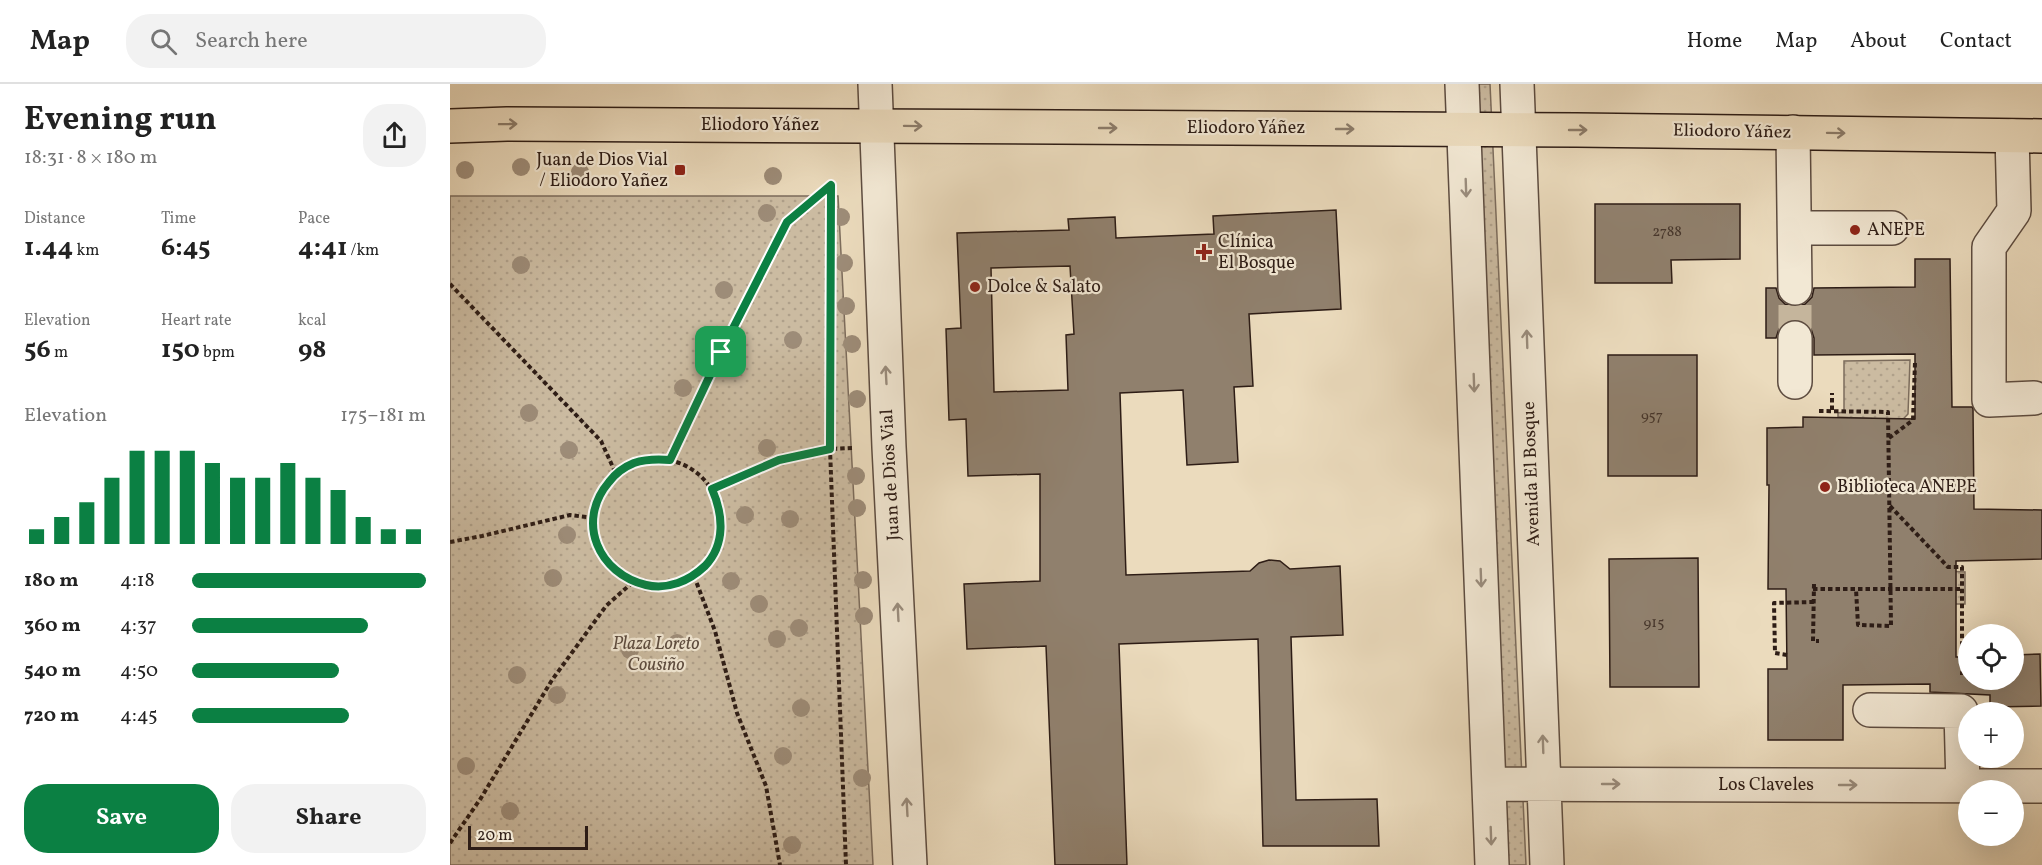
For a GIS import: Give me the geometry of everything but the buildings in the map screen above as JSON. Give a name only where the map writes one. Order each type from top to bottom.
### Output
[{"type":"main road","name":"Eliodoro Yáñez","points":[[450,126],[507,124],[1519,130],[2027,136]]},
{"type":"street","name":"Juan de Dios Vial","points":[[874,84],[910,865]]},
{"type":"street","points":[[1462,84],[1492,865]]},
{"type":"street","name":"Avenida El Bosque","points":[[1516,84],[1547,865]]},
{"type":"street","points":[[1793,132],[1795,288]]},
{"type":"street","points":[[2027,136],[2014,211],[1989,247],[1989,400],[2034,398]]},
{"type":"street","points":[[1795,228],[1892,228]]},
{"type":"street","points":[[1795,338],[1795,382]]},
{"type":"street","points":[[1870,710],[1958,711]]},
{"type":"street","name":"Los Claveles","points":[[1489,784],[1958,786]]},
{"type":"street","name":"Los Claveles","points":[[2024,786],[2042,786]]},
{"type":"path","points":[[670,460],[721,352],[787,222],[831,185],[830,449],[846,865]]},
{"type":"path","points":[[450,284],[601,441],[616,474]]},
{"type":"path","points":[[1888,438],[1913,420],[1915,362]]},
{"type":"path","points":[[1813,411],[1888,412],[1891,626],[1858,625],[1856,589]]},
{"type":"path","points":[[712,489],[779,460],[830,449],[889,447]]},
{"type":"path","points":[[651,459],[670,460],[687,466],[701,476],[712,489],[719,506],[722,526],[718,545],[708,563],[694,576],[675,585],[653,587],[633,582],[618,573],[605,561],[597,545],[593,528],[595,508],[602,489],[616,474],[632,464],[651,459]]},
{"type":"path","points":[[1890,505],[1948,567],[1962,567],[1959,669],[1961,702]]},
{"type":"path","points":[[450,542],[570,515],[594,518]]},
{"type":"path","points":[[694,576],[715,631],[737,713],[766,786],[780,865]]},
{"type":"path","points":[[450,843],[482,798],[552,680],[606,606],[633,582]]},
{"type":"path","points":[[1819,641],[1814,641],[1814,587],[1961,589]]},
{"type":"path","points":[[1786,655],[1775,653],[1774,603],[1814,602]]},
{"type":"green space","points":[[1475,84],[1490,84],[1526,865],[1506,865]]},
{"type":"green space","name":"Plaza Loreto Cousiño","points":[[450,196],[838,196],[873,865],[450,865]]},
{"type":"green space","points":[[1910,360],[1908,414],[1885,438],[1887,508],[1944,571],[1965,572],[1965,604],[1936,604],[1936,580],[1889,582],[1886,623],[1852,624],[1850,591],[1887,590],[1880,419],[1838,417],[1838,413],[1844,412],[1844,361]]},
{"type":"tunnel","points":[[1795,288],[1795,338]]},
{"type":"place","name":"Juan de Dios Vial / Eliodoro Yañez","points":[[680,170]]},
{"type":"place","name":"ANEPE","points":[[1855,230]]},
{"type":"place","name":"Clínica El Bosque","points":[[1204,252]]},
{"type":"place","name":"Dolce & Salato","points":[[975,287]]},
{"type":"place","name":"Biblioteca ANEPE","points":[[1825,487]]},
{"type":"route","points":[[831,185],[830,449],[779,460],[712,489],[719,506],[722,526],[718,545],[708,563],[694,576],[675,585],[653,587],[633,582],[618,573],[605,561],[597,545],[593,528],[595,508],[602,489],[616,474],[632,464],[651,459],[670,460],[721,352],[787,222],[831,185]]}]
